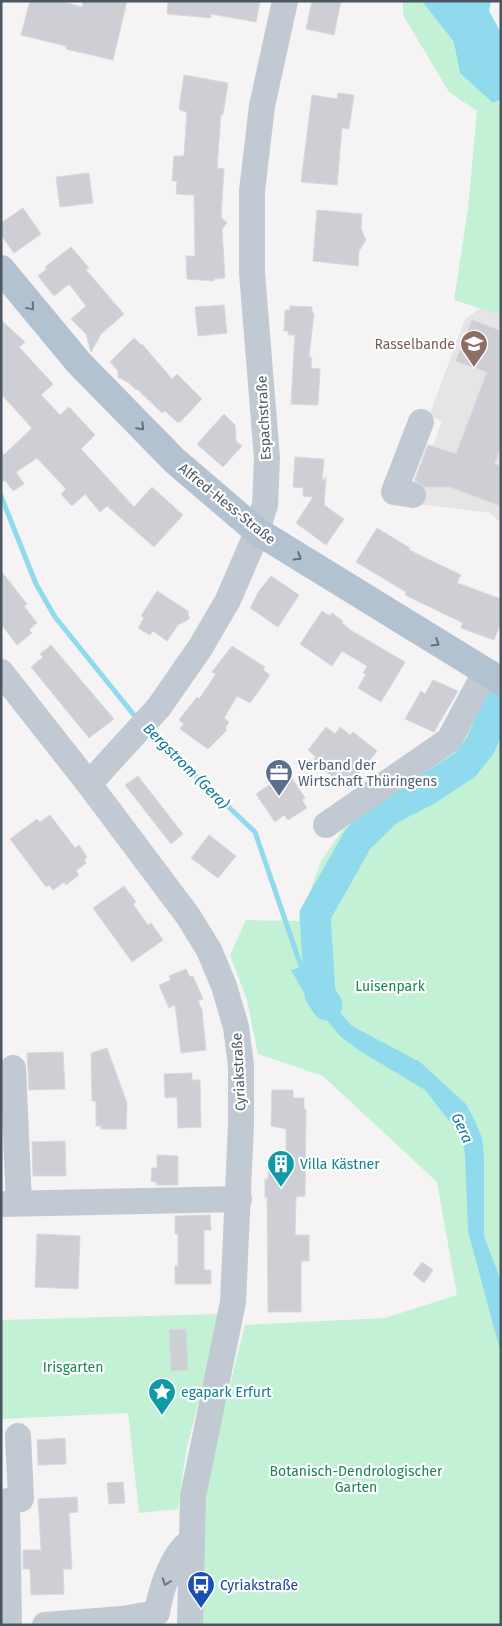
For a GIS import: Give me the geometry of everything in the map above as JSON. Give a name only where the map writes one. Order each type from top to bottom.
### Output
[{"type":"main road","name":"Alfred-Hess-Straße","points":[[1,269],[79,363],[175,461],[257,531],[492,677]]},
{"type":"street","name":"Espachstraße","points":[[89,784],[159,707],[200,648],[228,600],[257,531],[265,505],[267,458],[252,273],[252,191],[262,106],[285,1]]},
{"type":"street","points":[[413,496],[394,492],[421,422]]},
{"type":"street","name":"Cyriakstraße","points":[[1,672],[89,784],[188,916],[209,950],[224,986],[236,1026],[241,1065],[239,1199],[233,1302],[193,1496],[190,1542],[190,1625]]},
{"type":"street","points":[[326,825],[449,740],[492,677]]},
{"type":"street","points":[[13,1068],[10,1204],[239,1199]]},
{"type":"street","points":[[9,1625],[7,1500],[21,1499],[18,1436]]},
{"type":"street","points":[[45,1625],[122,1619],[158,1619],[175,1557],[181,1548],[190,1542]]},
{"type":"shaded area","name":"Rasselbande","points":[[481,308],[501,315],[501,523],[490,513],[409,503],[411,487],[427,444],[433,446],[442,421],[429,416],[465,319]]},
{"type":"green space","points":[[403,1],[491,1],[489,11],[501,33],[501,315],[454,300],[468,209],[477,111],[449,92],[403,15]]},
{"type":"green space","points":[[489,699],[501,704],[501,1625],[201,1625],[205,1511],[209,1469],[245,1325],[385,1318],[457,1295],[437,1182],[323,1076],[258,1054],[247,1000],[230,955],[246,920],[299,921],[321,861],[342,831],[375,801],[455,743]]},
{"type":"green space","name":"egapark Erfurt","points":[[221,1314],[186,1451],[178,1509],[139,1513],[128,1413],[1,1419],[1,1320]]},
{"type":"water","points":[[422,1],[491,1],[489,11],[501,33],[501,99],[493,103],[460,73],[454,42]]},
{"type":"water","name":"Gera","points":[[319,963],[327,993],[352,1026],[420,1062],[466,1104],[476,1123],[482,1138],[484,1157],[484,1236],[501,1281],[501,1354],[468,1231],[463,1142],[455,1128],[425,1090],[360,1051],[340,1036],[304,993],[291,970]]},
{"type":"building","points":[[30,1],[60,1],[82,7],[83,1],[127,1],[113,60],[66,49],[66,46],[21,35]]},
{"type":"building","points":[[168,1],[260,1],[256,22],[211,14],[211,18],[167,14]]},
{"type":"building","points":[[312,1],[341,1],[334,35],[306,29]]},
{"type":"building","points":[[184,75],[228,83],[223,114],[221,114],[217,168],[224,169],[221,217],[227,223],[222,229],[225,278],[214,279],[214,281],[187,279],[186,256],[195,256],[194,195],[176,194],[177,181],[172,181],[174,156],[184,156],[187,112],[179,108]]},
{"type":"building","points":[[338,93],[354,95],[349,129],[342,128],[337,185],[301,182],[312,95],[337,99]]},
{"type":"building","points":[[89,173],[93,203],[60,207],[56,177]]},
{"type":"building","points":[[23,208],[41,234],[14,253],[1,235],[1,223]]},
{"type":"building","points":[[317,210],[362,214],[361,229],[366,240],[359,251],[358,266],[313,261]]},
{"type":"building","points":[[71,247],[89,268],[86,270],[124,314],[101,334],[91,352],[86,334],[71,319],[86,306],[69,284],[54,296],[38,276],[47,269],[45,267]]},
{"type":"building","points":[[224,305],[227,333],[198,336],[195,307]]},
{"type":"building","points":[[290,306],[312,307],[312,313],[314,313],[309,357],[312,357],[311,368],[320,369],[318,405],[291,404],[295,335],[288,335],[288,331],[284,331],[285,310],[290,310]]},
{"type":"building","points":[[1,320],[25,342],[19,347],[53,384],[41,395],[60,415],[69,407],[95,435],[81,449],[134,507],[152,487],[183,515],[154,547],[107,506],[100,512],[85,494],[72,506],[61,494],[66,489],[37,458],[16,472],[24,484],[13,491],[5,480],[1,483],[1,450],[4,455],[32,428],[1,394]]},
{"type":"building","points":[[472,320],[501,331],[501,447],[494,464],[501,466],[501,506],[450,487],[425,487],[415,480],[428,445],[456,454],[487,372],[456,361]]},
{"type":"building","points":[[134,338],[142,344],[172,379],[177,374],[202,399],[180,422],[177,422],[165,411],[162,413],[137,389],[118,377],[118,371],[110,362]]},
{"type":"building","points":[[224,414],[235,425],[236,441],[242,446],[223,467],[197,444]]},
{"type":"building","points":[[295,457],[324,459],[322,482],[326,477],[324,505],[344,519],[326,545],[296,523],[313,497],[303,496],[303,488],[293,487]]},
{"type":"building","points":[[377,528],[410,548],[409,550],[461,575],[457,583],[501,599],[501,622],[494,640],[461,628],[463,623],[405,595],[406,592],[356,562]]},
{"type":"building","points":[[1,571],[27,604],[24,606],[37,623],[29,630],[32,633],[17,645],[1,624]]},
{"type":"building","points":[[271,576],[299,595],[278,627],[250,608],[259,591]]},
{"type":"building","points":[[157,591],[188,611],[189,619],[178,625],[167,641],[153,631],[150,635],[138,628],[144,618],[141,616]]},
{"type":"building","points":[[322,611],[330,616],[332,613],[352,631],[405,662],[381,702],[358,688],[366,674],[363,673],[367,666],[342,651],[332,666],[300,644]]},
{"type":"building","points":[[51,645],[114,719],[89,738],[31,667],[43,657],[40,654]]},
{"type":"building","points":[[232,646],[265,667],[263,670],[270,675],[250,703],[237,696],[224,718],[229,722],[225,728],[227,730],[208,749],[180,729],[184,724],[179,720],[197,697],[199,699],[216,674],[212,672]]},
{"type":"building","points":[[433,680],[458,691],[434,732],[405,719],[421,691],[425,694]]},
{"type":"building","points":[[326,727],[335,734],[340,727],[350,735],[353,732],[377,751],[347,788],[313,761],[316,757],[308,750]]},
{"type":"building","points":[[288,772],[305,798],[302,800],[307,808],[288,820],[284,815],[275,822],[256,794]]},
{"type":"building","points":[[138,776],[183,834],[171,844],[125,785]]},
{"type":"building","points":[[50,815],[75,848],[79,845],[87,857],[84,860],[86,863],[76,871],[79,875],[66,885],[64,882],[53,890],[49,885],[46,887],[10,839],[37,819],[40,822]]},
{"type":"building","points":[[209,835],[236,856],[218,878],[191,858]]},
{"type":"building","points":[[124,886],[136,902],[133,904],[148,925],[151,923],[163,940],[132,962],[93,908]]},
{"type":"building","points":[[186,969],[190,977],[193,976],[203,999],[198,1001],[202,1010],[206,1050],[181,1053],[175,1005],[169,1008],[159,985],[171,980],[169,976]]},
{"type":"building","points":[[107,1048],[127,1103],[126,1129],[101,1129],[101,1126],[96,1126],[96,1101],[92,1101],[91,1053]]},
{"type":"building","points":[[63,1052],[65,1089],[29,1090],[27,1053]]},
{"type":"building","points":[[192,1073],[192,1080],[200,1080],[201,1127],[178,1128],[177,1097],[165,1098],[164,1074]]},
{"type":"building","points":[[272,1090],[293,1090],[293,1098],[304,1098],[304,1109],[306,1109],[305,1196],[296,1197],[295,1235],[309,1235],[309,1261],[301,1261],[301,1312],[268,1312],[267,1197],[265,1197],[265,1179],[268,1179],[269,1160],[286,1160],[286,1129],[271,1126]]},
{"type":"building","points":[[65,1141],[66,1176],[33,1176],[32,1142]]},
{"type":"building","points":[[157,1155],[178,1156],[178,1185],[156,1185],[156,1182],[151,1181],[152,1168],[157,1168]]},
{"type":"building","points":[[210,1215],[211,1230],[204,1230],[204,1270],[211,1270],[211,1284],[175,1284],[175,1266],[178,1266],[178,1234],[175,1234],[175,1216]]},
{"type":"building","points":[[37,1234],[80,1236],[78,1289],[35,1287]]},
{"type":"building","points":[[422,1262],[433,1270],[424,1283],[413,1274]]},
{"type":"building","points":[[186,1329],[188,1370],[171,1371],[169,1330]]},
{"type":"building","points":[[65,1438],[66,1464],[38,1465],[37,1440]]},
{"type":"building","points":[[123,1482],[125,1503],[109,1504],[107,1483]]},
{"type":"building","points":[[77,1497],[78,1512],[69,1513],[72,1569],[63,1569],[64,1594],[31,1595],[30,1569],[23,1569],[23,1550],[41,1550],[38,1499]]},
{"type":"waterway","name":"Bergstrom (Gera)","points":[[1,496],[36,584],[55,617],[138,720]]},
{"type":"waterway","points":[[327,1005],[320,994],[315,915],[358,839],[388,810],[425,791],[465,765],[480,746],[501,699]]},
{"type":"waterway","name":"Bergstrom (Gera)","points":[[147,730],[255,832],[303,972]]},
{"type":"place","name":"Rasselbande","points":[[474,368]]},
{"type":"place","name":"Verband der Wirtschaft Thüringens","points":[[279,797]]},
{"type":"place","name":"Villa Kästner","points":[[281,1188]]},
{"type":"place","name":"egapark Erfurt","points":[[162,1416]]},
{"type":"place","name":"Cyriakstraße","points":[[201,1609]]},
{"type":"park label","name":"Luisenpark","points":[[390,986]]},
{"type":"park label","name":"Irisgarten","points":[[73,1367]]},
{"type":"park label","name":"Botanisch-Dendrologischer Garten","points":[[356,1479]]}]
